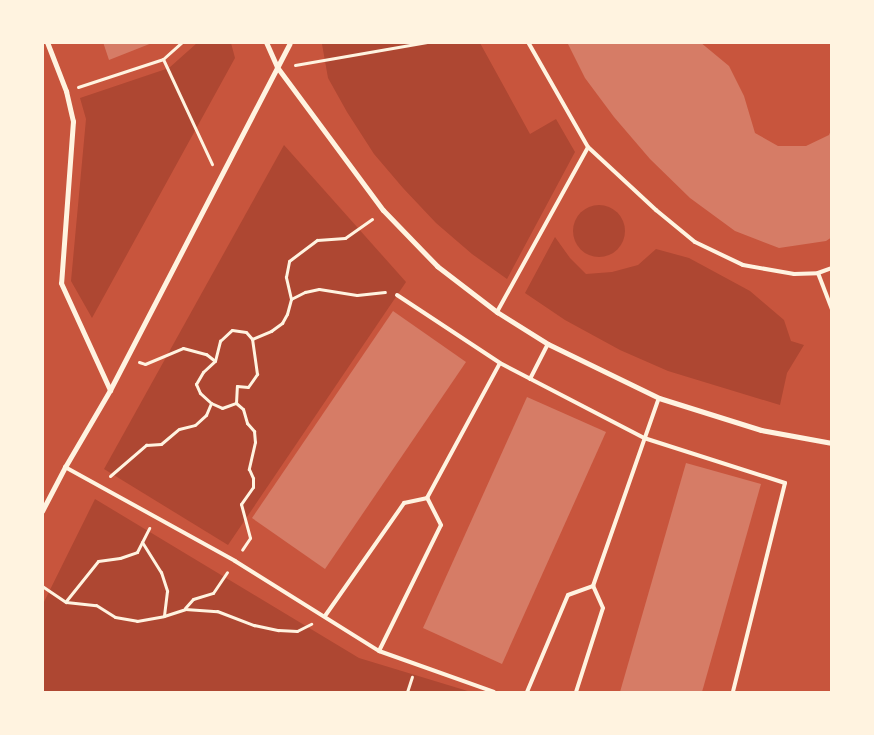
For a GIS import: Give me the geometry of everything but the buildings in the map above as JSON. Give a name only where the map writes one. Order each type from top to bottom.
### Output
[{"type":"street","points":[[47,42],[66,91],[73,121],[61,283],[110,390]]},
{"type":"street","points":[[266,42],[277,68],[384,210],[437,266],[497,312],[548,344],[659,398],[761,430],[832,443]]},
{"type":"street","points":[[42,511],[65,467],[110,390],[220,181],[289,44]]},
{"type":"lane","points":[[528,42],[588,147],[656,210],[695,242],[743,265],[794,274],[818,273],[832,268]]},
{"type":"lane","points":[[497,312],[588,147]]},
{"type":"lane","points":[[818,273],[832,310]]},
{"type":"lane","points":[[397,295],[500,363],[644,438],[785,483],[733,692]]},
{"type":"lane","points":[[530,379],[548,344]]},
{"type":"lane","points":[[325,616],[404,503],[426,498],[500,363]]},
{"type":"lane","points":[[576,692],[603,608],[593,586],[659,398]]},
{"type":"lane","points":[[65,467],[235,561],[379,651],[494,692]]},
{"type":"lane","points":[[379,651],[440,524],[426,498]]},
{"type":"lane","points":[[527,692],[568,596],[593,586]]},
{"type":"path","points":[[66,91],[163,59],[182,42]]},
{"type":"path","points":[[277,68],[427,42]]},
{"type":"path","points":[[163,59],[220,181]]},
{"type":"path","points":[[252,339],[271,331],[282,323],[288,314],[291,299],[286,277],[289,261],[317,240],[345,238],[384,210]]},
{"type":"path","points":[[291,299],[304,292],[318,289],[343,294],[386,292],[397,295]]},
{"type":"path","points":[[232,330],[246,332],[252,339],[257,374],[248,387],[237,386],[236,403],[222,408],[211,403],[200,393],[196,384],[203,372],[215,361],[220,341],[232,330]]},
{"type":"path","points":[[126,359],[145,364],[182,348],[206,354],[215,361]]},
{"type":"path","points":[[98,486],[146,445],[161,444],[179,429],[195,424],[206,415],[211,403]]},
{"type":"path","points":[[185,609],[193,599],[213,593],[250,538],[241,504],[253,487],[253,478],[248,469],[255,442],[254,431],[247,423],[243,409],[236,403]]},
{"type":"path","points":[[66,602],[98,561],[120,558],[137,552],[154,516]]},
{"type":"path","points":[[142,542],[160,572],[166,590],[164,616]]},
{"type":"path","points":[[42,586],[66,602],[96,605],[115,617],[137,621],[164,616],[185,609],[216,611],[254,625],[298,631],[325,616]]},
{"type":"shaded area","points":[[332,42],[480,43],[530,134],[556,119],[575,152],[507,279],[472,254],[436,223],[374,154],[328,78],[322,44]]},
{"type":"shaded area","points":[[197,43],[231,43],[235,58],[92,318],[71,281],[86,119],[80,98],[169,68]]},
{"type":"shaded area","points":[[284,145],[406,282],[228,545],[104,469]]},
{"type":"shaded area","points":[[594,205],[604,205],[613,209],[621,217],[625,231],[621,245],[613,253],[604,257],[594,257],[585,253],[577,245],[573,236],[573,226],[577,217],[585,209]]},
{"type":"shaded area","points":[[555,237],[570,258],[586,274],[612,272],[638,265],[656,249],[689,258],[750,291],[784,320],[791,341],[804,345],[787,373],[780,405],[668,371],[620,350],[565,320],[525,293]]},
{"type":"shaded area","points":[[95,499],[359,658],[471,692],[43,692],[42,606]]}]
